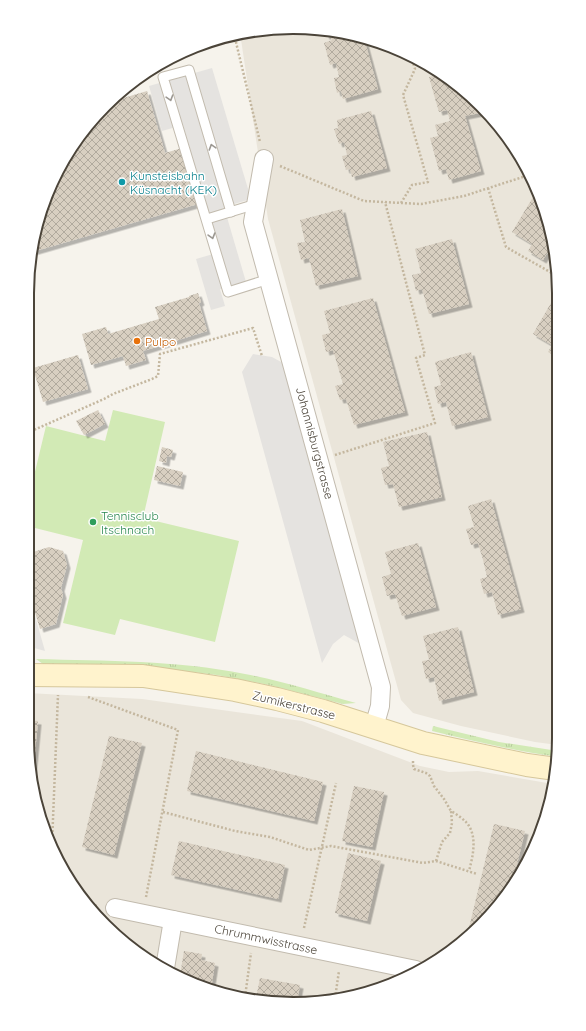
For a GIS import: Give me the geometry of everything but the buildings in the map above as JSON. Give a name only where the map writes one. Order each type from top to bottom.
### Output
[{"type":"main road","name":"Zumikerstrasse","points":[[34,675],[144,676],[235,690],[278,699],[323,711],[423,743],[527,765],[550,768]]},
{"type":"street","name":"Johannisburgstrasse","points":[[264,159],[253,222],[382,687],[380,706],[374,727]]},
{"type":"street","name":"Chrummwisstrasse","points":[[115,908],[410,969]]},
{"type":"street","points":[[167,964],[173,920]]},
{"type":"lane","points":[[231,212],[189,70],[163,77],[228,292],[269,279]]},
{"type":"lane","points":[[207,220],[256,204]]},
{"type":"path","points":[[236,41],[264,159],[364,201],[421,204],[464,196],[524,177]]},
{"type":"path","points":[[401,203],[412,185],[428,182],[403,95],[415,69],[414,64]]},
{"type":"path","points":[[488,188],[506,247],[551,272]]},
{"type":"path","points":[[319,460],[435,423],[416,358],[425,355],[385,202]]},
{"type":"path","points":[[34,430],[113,394],[158,376],[160,354],[253,328],[262,356]]},
{"type":"path","points":[[52,833],[58,676]]},
{"type":"path","points":[[81,676],[81,694],[178,730],[143,914]]},
{"type":"path","points":[[414,758],[414,769],[430,776],[434,786],[451,811],[466,822],[470,828],[473,836],[473,856],[469,871]]},
{"type":"path","points":[[300,946],[336,783]]},
{"type":"path","points":[[436,861],[442,842],[450,833],[452,823],[451,811]]},
{"type":"path","points":[[163,812],[236,831],[270,837],[309,850],[331,846],[423,863],[436,861],[477,874]]},
{"type":"path","points":[[246,993],[254,937]]},
{"type":"path","points":[[336,993],[342,955]]},
{"type":"shaded area","points":[[293,34],[327,36],[360,43],[408,61],[451,88],[464,98],[488,122],[508,149],[525,178],[538,210],[547,242],[550,259],[552,293],[552,744],[461,726],[413,713],[401,700],[268,219],[241,39],[259,36]]},
{"type":"shaded area","points":[[212,68],[251,199],[224,207],[246,282],[220,289],[225,306],[211,310],[196,259],[220,252],[183,125],[162,131],[149,86]]},
{"type":"shaded area","points":[[253,354],[272,357],[283,363],[362,645],[344,635],[333,644],[322,663],[242,372]]},
{"type":"shaded area","points":[[34,612],[45,651],[34,648]]},
{"type":"shaded area","points":[[34,693],[142,699],[302,721],[420,766],[449,772],[478,771],[548,783],[538,821],[525,853],[508,882],[488,909],[464,933],[437,953],[408,970],[392,977],[360,988],[327,995],[293,997],[259,995],[210,983],[163,962],[122,933],[98,909],[88,896],[69,868],[61,853],[43,805],[36,772]]},
{"type":"green space","name":"Tennisclub Itschnach","points":[[113,410],[165,422],[143,518],[239,541],[215,642],[120,619],[115,635],[63,623],[83,540],[34,528],[34,476],[46,426],[105,441]]},
{"type":"green space","points":[[36,659],[141,662],[219,669],[273,680],[356,703],[343,704],[269,685],[217,675],[151,667],[101,664],[43,664]]},
{"type":"green space","points":[[433,726],[499,742],[551,750],[551,756],[510,749],[432,731]]},
{"type":"place","name":"Kunsteisbahn Küsnacht (KEK)","points":[[122,182]]},
{"type":"place","name":"Pulpo","points":[[137,341]]},
{"type":"place","name":"Tennisclub Itschnach","points":[[93,522]]}]
